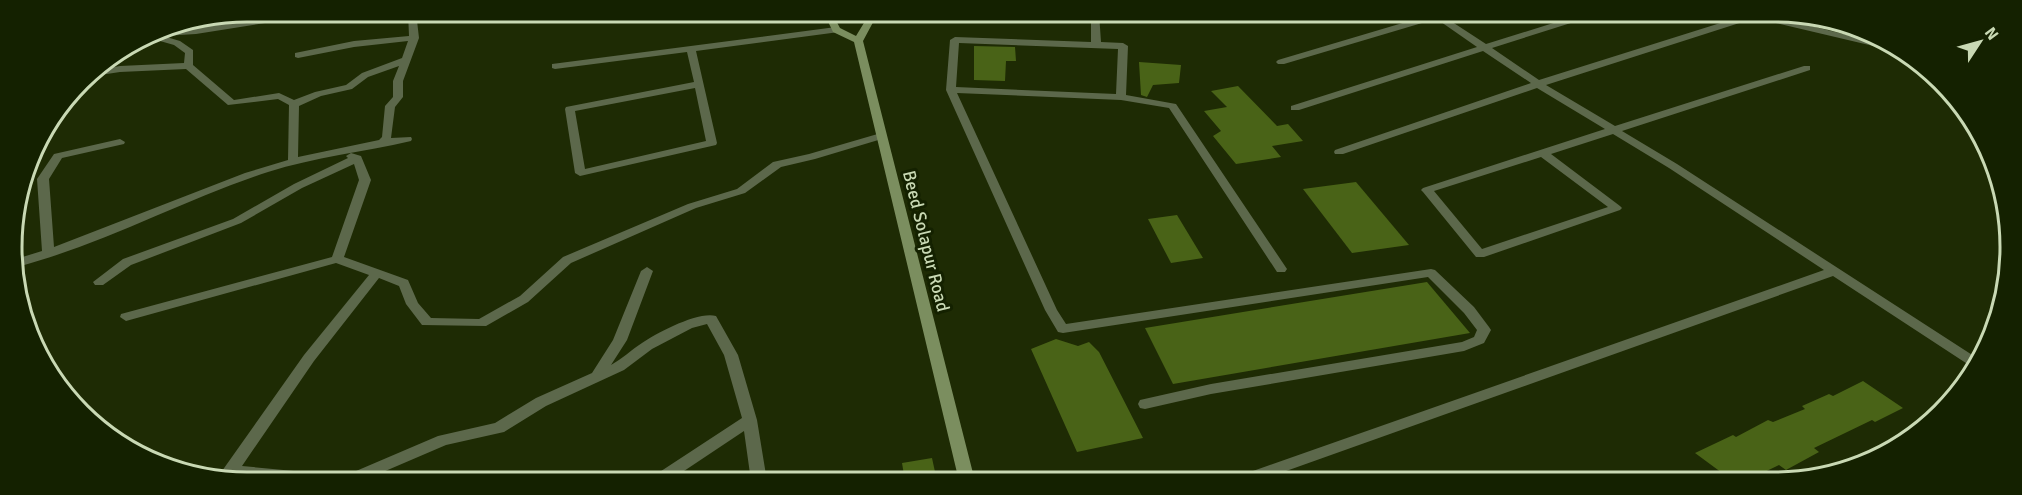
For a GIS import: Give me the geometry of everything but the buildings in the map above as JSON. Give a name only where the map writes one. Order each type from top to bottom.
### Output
[{"type":"main road","points":[[832,22],[836,30],[858,41],[869,22]]},
{"type":"main road","name":"Beed Solapur Road","points":[[858,41],[965,472]]},
{"type":"street","points":[[181,32],[250,22]]},
{"type":"street","points":[[383,143],[387,137],[390,106],[398,97],[398,81],[414,38],[413,22]]},
{"type":"street","points":[[1095,22],[1096,45]]},
{"type":"street","points":[[1281,62],[1416,22]]},
{"type":"street","points":[[1446,22],[1538,84],[1614,130],[1969,359]]},
{"type":"street","points":[[1295,108],[1565,22]]},
{"type":"street","points":[[1339,152],[1538,84],[1731,22]]},
{"type":"street","points":[[1792,23],[1866,42]]},
{"type":"street","points":[[555,66],[836,30]]},
{"type":"street","points":[[298,55],[354,44],[414,38]]},
{"type":"street","points":[[163,39],[177,43],[190,52],[189,66]]},
{"type":"street","points":[[1120,97],[1123,46],[955,40],[951,90],[1046,299],[1063,329],[1431,273],[1468,309],[1484,330],[1479,340],[1464,346],[1211,389],[1145,404]]},
{"type":"street","points":[[691,49],[699,84],[712,143],[580,173],[570,109],[699,84]]},
{"type":"street","points":[[294,104],[318,94],[349,87],[365,75],[406,60]]},
{"type":"street","points":[[109,71],[189,66],[232,103],[279,96],[294,104]]},
{"type":"street","points":[[1543,153],[1616,208],[1480,254],[1427,190],[1807,68]]},
{"type":"street","points":[[951,90],[1120,97],[1172,106],[1281,269]]},
{"type":"street","points":[[293,161],[294,104]]},
{"type":"street","points":[[126,317],[337,259],[404,283],[412,304],[427,322],[481,323],[524,299],[567,260],[692,206],[741,190],[777,164],[811,157],[881,136]]},
{"type":"street","points":[[23,261],[153,215],[250,175],[293,161],[407,139]]},
{"type":"street","points":[[48,252],[43,179],[58,156],[120,142]]},
{"type":"street","points":[[336,152],[357,158]]},
{"type":"street","points":[[337,259],[365,180],[357,158]]},
{"type":"street","points":[[99,282],[127,262],[237,221],[297,186],[357,158]]},
{"type":"street","points":[[597,377],[620,340],[647,271]]},
{"type":"street","points":[[1266,472],[1834,271]]},
{"type":"street","points":[[250,472],[230,471],[309,357],[376,274]]},
{"type":"street","points":[[368,472],[443,440],[499,428],[541,402],[619,367],[647,346],[688,325],[711,320],[731,355],[750,420],[758,472]]},
{"type":"street","points":[[671,472],[750,420]]}]
